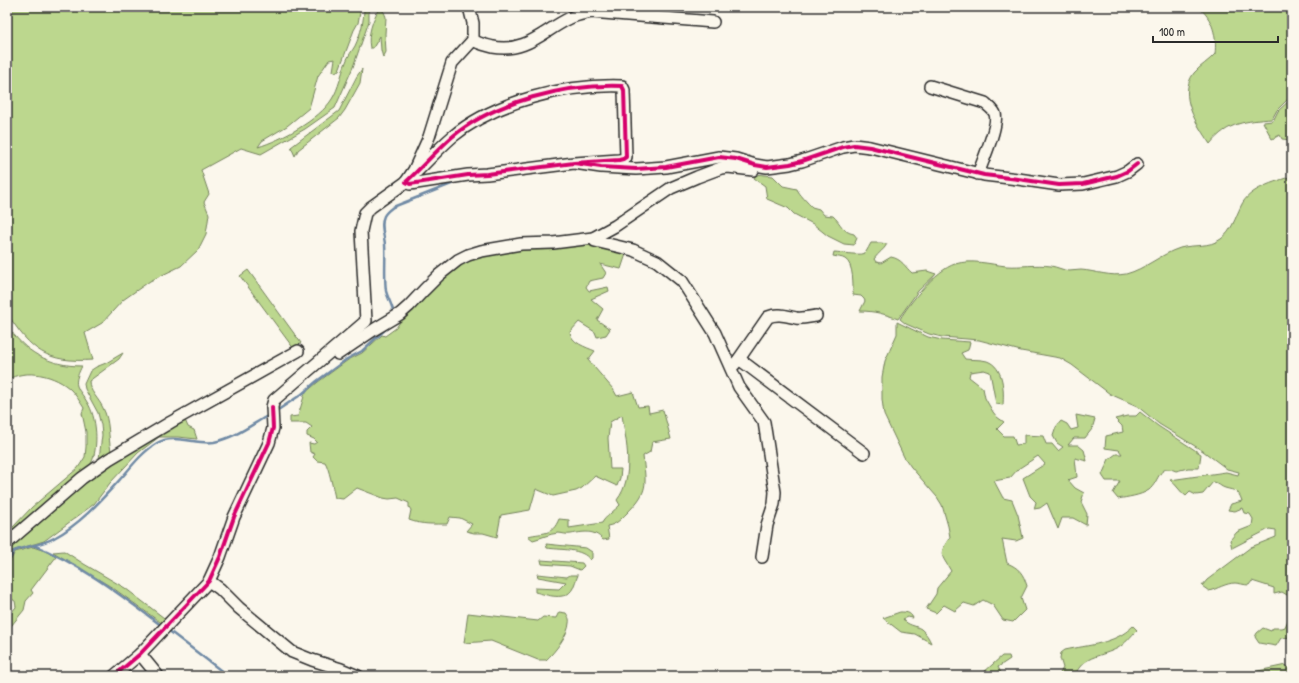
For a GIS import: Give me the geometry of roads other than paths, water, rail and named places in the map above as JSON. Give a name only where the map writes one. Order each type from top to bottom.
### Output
[{"type":"street","points":[[406,182],[414,170],[429,137],[452,62],[473,40],[473,23],[469,7]]},
{"type":"street","points":[[473,40],[478,43],[500,48],[519,47],[569,18],[591,12],[713,22]]},
{"type":"street","points":[[114,676],[140,654],[210,581],[234,517],[269,443],[273,428],[274,400],[297,382],[366,321],[361,230],[365,213],[406,182],[453,137],[496,110],[520,101],[576,89],[622,86],[624,90],[626,157],[624,159],[574,162],[487,174],[468,175],[410,184],[406,182]]},
{"type":"street","points":[[930,86],[985,103],[995,114],[996,120],[978,174]]},
{"type":"street","points":[[574,162],[601,167],[636,169],[666,167],[720,157],[736,159],[767,167],[802,161],[843,147],[854,145],[870,147],[978,174],[1047,184],[1072,185],[1117,176],[1128,171],[1137,164]]},
{"type":"street","points":[[297,382],[375,329],[400,314],[439,275],[458,260],[481,251],[506,246],[573,242],[593,238],[618,224],[671,188],[709,172],[728,166],[773,174],[789,169],[802,161]]},
{"type":"street","points":[[593,238],[595,241],[633,250],[657,261],[682,281],[715,333],[739,387],[764,422],[775,492],[774,504],[767,525],[762,548],[762,556]]},
{"type":"street","points":[[730,368],[740,359],[768,317],[774,314],[798,318],[816,316]]},
{"type":"street","points":[[7,543],[82,478],[109,459],[171,422],[298,351]]},
{"type":"street","points":[[740,359],[864,453]]},
{"type":"street","points":[[210,581],[239,608],[292,652],[358,676]]},
{"type":"street","points":[[140,654],[158,676]]},
{"type":"waterway","points":[[394,315],[386,291],[385,244],[382,226],[384,216],[393,207],[459,181]]},
{"type":"waterway","points":[[275,412],[302,394],[347,359],[362,351],[389,326]]},
{"type":"waterway","points":[[7,563],[14,551],[49,540],[64,532],[83,518],[139,458],[157,443],[171,439],[214,442],[229,438],[269,415]]},
{"type":"waterway","points":[[33,545],[68,561],[100,581],[162,626]]},
{"type":"waterway","points":[[168,630],[228,676]]}]
